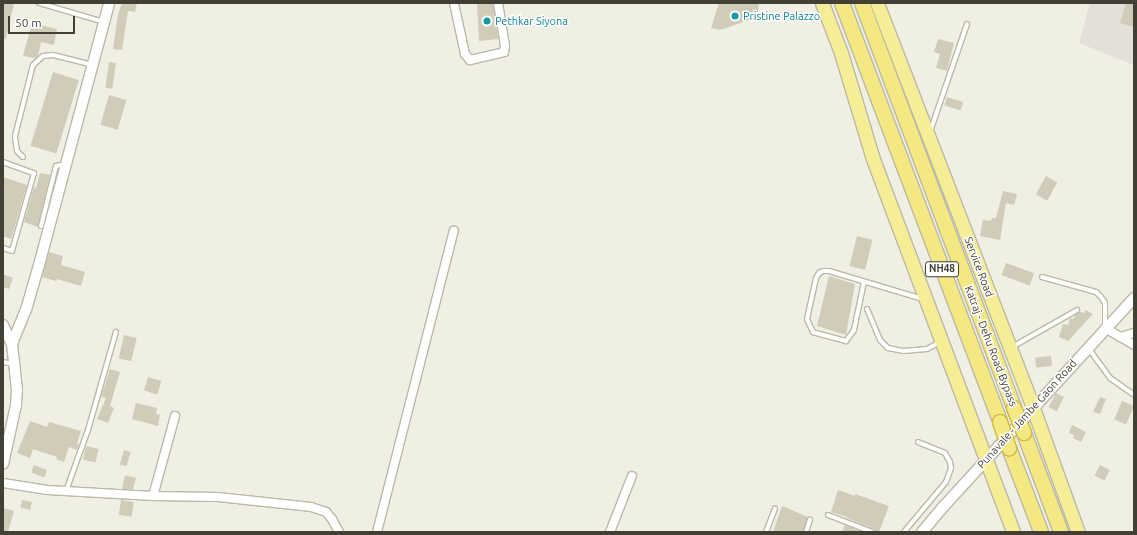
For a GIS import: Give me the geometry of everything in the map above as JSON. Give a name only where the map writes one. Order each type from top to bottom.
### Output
[{"type":"highway","name":"Katraj - Dehu Road Bypass","points":[[842,3],[1041,532]]},
{"type":"highway","name":"Katraj - Dehu Road Bypass","points":[[862,3],[1061,532]]},
{"type":"main road","points":[[822,3],[841,53],[873,159],[1013,532]]},
{"type":"main road","name":"Service Road","points":[[877,3],[1033,408],[1078,532]]},
{"type":"street","points":[[12,344],[26,310],[66,167],[109,3]]},
{"type":"street","points":[[454,3],[465,54],[470,60],[504,52],[505,46],[498,3]]},
{"type":"street","points":[[377,532],[454,231]]},
{"type":"street","name":"Punavale - Jambe Gaon Road","points":[[922,532],[1105,328],[1134,298]]},
{"type":"street","points":[[3,464],[6,437],[16,405],[15,365],[12,344],[4,327]]},
{"type":"street","points":[[1105,328],[1134,345]]},
{"type":"street","points":[[1120,337],[1134,333]]},
{"type":"street","points":[[153,496],[175,416]]},
{"type":"street","points":[[610,532],[632,476]]},
{"type":"street","points":[[3,483],[66,491],[153,496],[218,497],[311,507],[326,512],[332,518],[339,532]]},
{"type":"lane","points":[[39,3],[104,22]]},
{"type":"lane","points":[[928,136],[967,24]]},
{"type":"lane","points":[[23,157],[17,152],[15,136],[33,65],[43,56],[53,55],[93,65]]},
{"type":"lane","points":[[3,162],[34,172],[12,251],[3,248]]},
{"type":"lane","points":[[41,226],[56,166],[60,165],[66,167]]},
{"type":"lane","points":[[864,282],[854,330],[846,341],[813,332],[807,319],[818,273],[823,271],[829,271],[926,300]]},
{"type":"lane","points":[[1042,277],[1096,292],[1105,304],[1105,328]]},
{"type":"lane","points":[[867,309],[880,340],[888,348],[903,351],[927,349],[941,342]]},
{"type":"lane","points":[[1010,348],[1077,310]]},
{"type":"lane","points":[[66,491],[88,430],[116,332]]},
{"type":"lane","points":[[1088,347],[1110,378],[1134,395]]},
{"type":"lane","points":[[3,362],[15,365]]},
{"type":"lane","points":[[904,532],[946,482],[950,468],[950,462],[945,453],[918,442]]},
{"type":"lane","points":[[766,532],[775,508]]},
{"type":"lane","points":[[828,515],[872,532]]},
{"type":"lane","points":[[806,532],[810,520]]},
{"type":"shaded area","points":[[1090,3],[1134,3],[1134,65],[1079,43]]},
{"type":"building","points":[[3,3],[14,3],[6,39],[3,39]]},
{"type":"building","points":[[122,3],[137,3],[135,12],[128,11],[122,50],[113,49],[118,14]]},
{"type":"building","name":"Pethkar Siyona","points":[[477,3],[493,3],[498,39],[479,41]]},
{"type":"building","name":"Pristine Palazzo","points":[[719,3],[759,3],[758,12],[752,19],[720,30],[711,28]]},
{"type":"building","points":[[1126,3],[1134,3],[1134,27],[1120,23]]},
{"type":"building","points":[[32,23],[57,29],[54,45],[41,42],[38,56],[35,58],[23,56]]},
{"type":"building","points":[[938,39],[954,43],[947,71],[936,68],[940,54],[934,52]]},
{"type":"building","points":[[109,62],[116,63],[112,89],[105,88]]},
{"type":"building","points":[[53,72],[79,80],[56,154],[30,146]]},
{"type":"building","points":[[109,95],[126,100],[118,130],[100,125]]},
{"type":"building","points":[[947,97],[963,102],[961,111],[944,106]]},
{"type":"building","points":[[40,173],[50,175],[38,227],[24,222],[34,187],[36,188]]},
{"type":"building","points":[[1046,176],[1057,182],[1047,201],[1036,194]]},
{"type":"building","points":[[3,177],[27,185],[11,239],[3,236]]},
{"type":"building","points":[[1003,191],[1017,194],[1014,205],[1006,203],[1000,240],[980,236],[983,220],[991,221],[992,218],[996,218]]},
{"type":"building","points":[[857,236],[873,240],[865,270],[850,266]]},
{"type":"building","points":[[49,252],[63,256],[61,265],[85,272],[81,286],[57,279],[56,281],[42,277]]},
{"type":"building","points":[[1006,263],[1034,273],[1030,285],[1002,275]]},
{"type":"building","points":[[3,274],[13,278],[9,289],[3,287]]},
{"type":"building","points":[[829,276],[855,284],[846,335],[817,326]]},
{"type":"building","points":[[1086,310],[1093,314],[1068,341],[1059,337],[1063,324],[1068,325],[1070,318],[1074,319],[1075,315],[1080,312],[1084,313]]},
{"type":"building","points":[[124,335],[137,338],[131,361],[119,358]]},
{"type":"building","points":[[1051,356],[1052,366],[1036,368],[1035,358]]},
{"type":"building","points":[[110,369],[120,372],[110,406],[114,408],[108,423],[97,419],[106,398],[101,397]]},
{"type":"building","points":[[148,377],[161,381],[157,394],[144,390]]},
{"type":"building","points":[[1056,393],[1064,397],[1057,411],[1049,407]]},
{"type":"building","points":[[1100,397],[1106,399],[1100,414],[1093,412]]},
{"type":"building","points":[[1122,401],[1134,406],[1126,424],[1114,419]]},
{"type":"building","points":[[136,403],[157,408],[156,414],[160,415],[158,426],[132,419]]},
{"type":"building","points":[[30,421],[47,427],[49,422],[81,431],[77,444],[79,444],[77,450],[69,447],[64,462],[56,459],[57,457],[33,449],[30,458],[17,453]]},
{"type":"building","points":[[1072,425],[1086,432],[1081,442],[1073,438],[1074,435],[1069,433]]},
{"type":"building","points":[[86,446],[99,449],[96,463],[83,460]]},
{"type":"building","points":[[124,450],[131,452],[127,466],[120,464]]},
{"type":"building","points":[[34,465],[47,470],[44,477],[31,472]]},
{"type":"building","points":[[1100,465],[1110,470],[1104,481],[1095,476]]},
{"type":"building","points":[[125,475],[136,478],[133,489],[122,489]]},
{"type":"building","points":[[838,490],[855,496],[855,494],[889,506],[879,532],[875,532],[874,529],[847,517],[831,512]]},
{"type":"building","points":[[22,500],[32,502],[30,510],[20,508]]},
{"type":"building","points":[[121,500],[134,502],[131,517],[119,515]]},
{"type":"building","points":[[782,506],[808,517],[803,532],[773,532]]},
{"type":"building","points":[[3,508],[14,511],[8,532],[3,532]]},
{"type":"building","points":[[845,525],[862,532],[842,532]]},
{"type":"place","name":"Pristine Palazzo","points":[[735,16]]},
{"type":"place","name":"Pethkar Siyona","points":[[487,21]]}]
